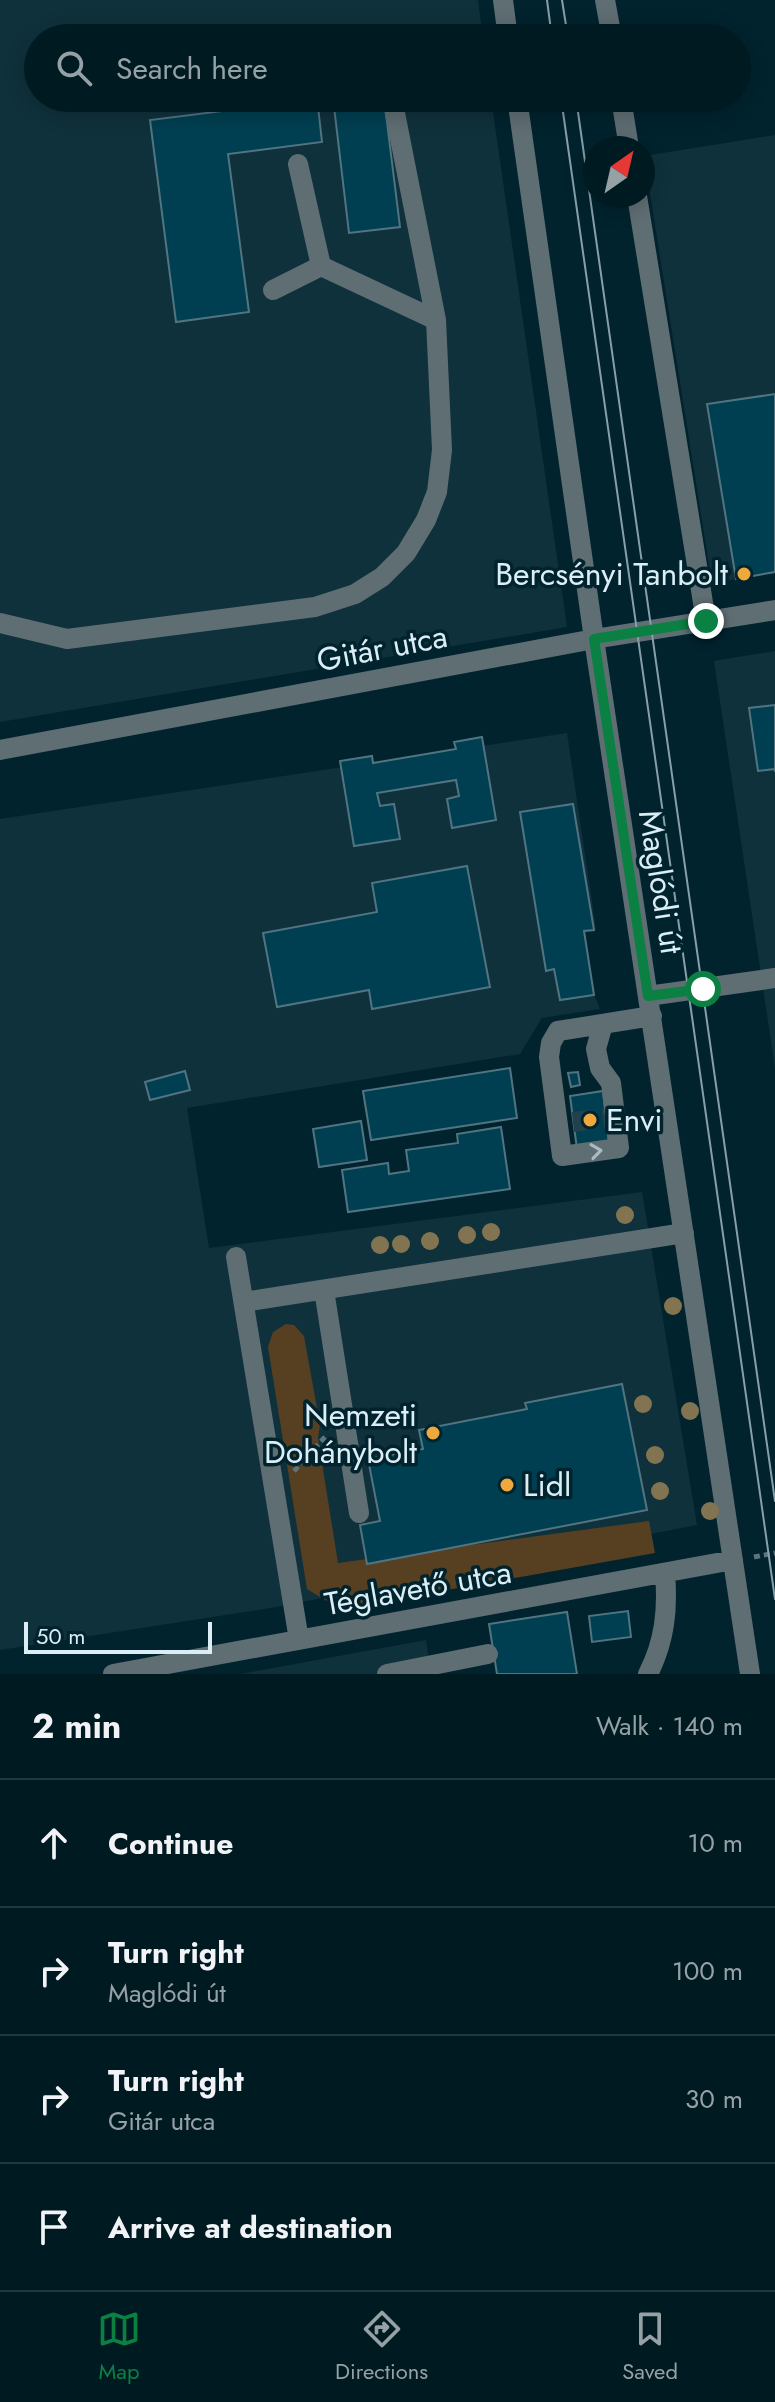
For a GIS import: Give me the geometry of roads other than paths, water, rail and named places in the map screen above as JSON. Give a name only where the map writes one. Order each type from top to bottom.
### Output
[{"type":"street","points":[[503,0],[506,24]]},
{"type":"street","points":[[605,0],[609,24]]},
{"type":"street","points":[[0,623],[67,639],[315,607],[355,594],[382,577],[406,553],[426,520],[437,492],[442,450],[436,320],[395,112]]},
{"type":"street","name":"Maglódi út","points":[[519,112],[594,639],[750,1674]]},
{"type":"street","points":[[623,112],[627,136]]},
{"type":"street","points":[[298,164],[321,266]]},
{"type":"street","points":[[639,208],[706,621]]},
{"type":"street","points":[[321,266],[436,320]]},
{"type":"street","points":[[273,290],[321,266]]},
{"type":"street","name":"Gitár utca","points":[[0,750],[594,639],[775,610]]},
{"type":"street","points":[[648,996],[775,978]]},
{"type":"street","points":[[603,1024],[596,1049],[600,1068],[611,1083],[610,1118],[619,1148],[562,1156],[566,1123],[549,1057],[551,1043],[558,1031],[652,1016]]},
{"type":"street","points":[[244,1302],[684,1233]]},
{"type":"street","points":[[236,1257],[299,1640]]},
{"type":"street","points":[[324,1290],[359,1513]]},
{"type":"street","name":"Téglavető utca","points":[[113,1674],[733,1560]]},
{"type":"street","points":[[648,1674],[662,1642],[666,1618],[665,1573]]},
{"type":"street","points":[[387,1674],[415,1671],[488,1654]]},
{"type":"tunnel","points":[[573,1122],[606,1118]]},
{"type":"tram line","points":[[547,0],[550,24]]},
{"type":"tram line","points":[[562,0],[566,24]]},
{"type":"tram line","points":[[563,112],[775,1599]]},
{"type":"tram line","points":[[578,112],[775,1501]]},
{"type":"place","name":"Bercsényi Tanbolt","points":[[744,574]]},
{"type":"place","name":"Envi","points":[[590,1120]]},
{"type":"place","name":"Nemzeti Dohánybolt","points":[[433,1433]]},
{"type":"place","name":"Lidl","points":[[507,1485]]}]
